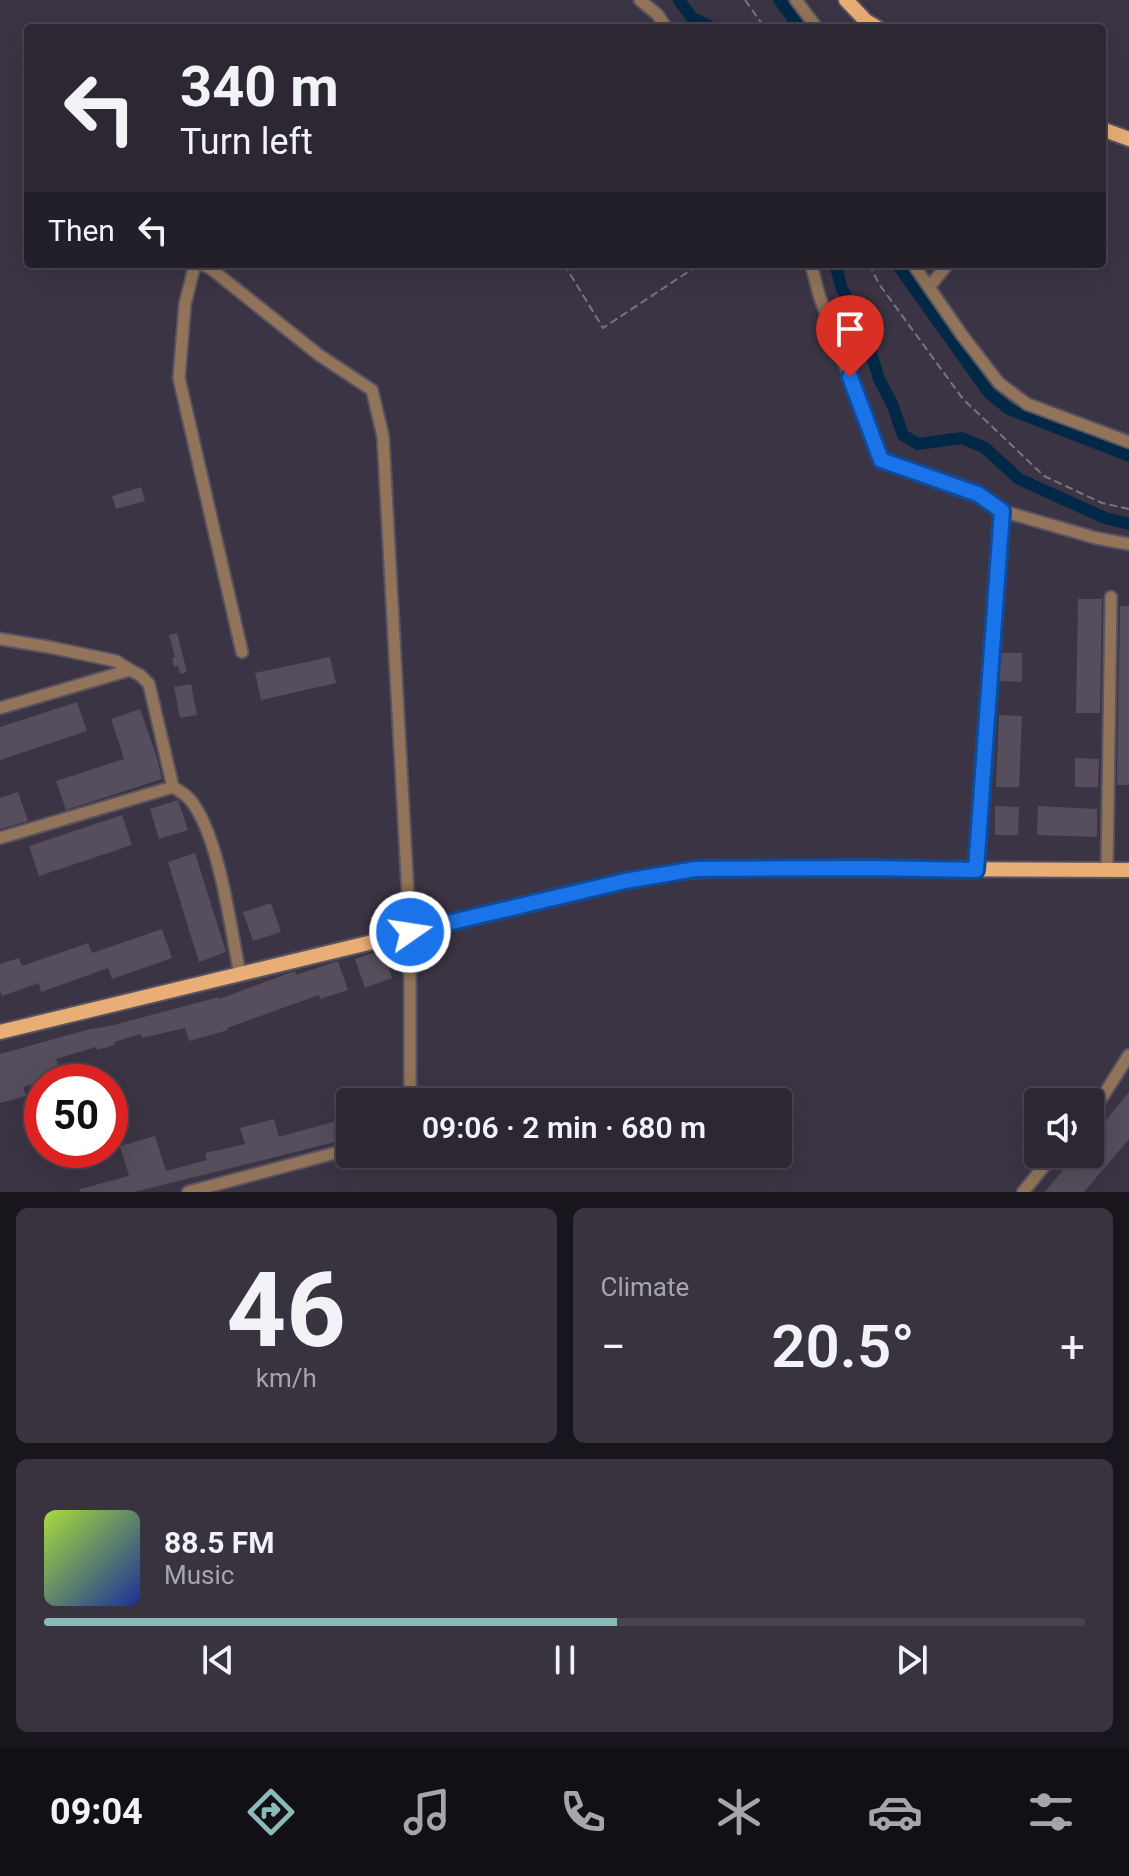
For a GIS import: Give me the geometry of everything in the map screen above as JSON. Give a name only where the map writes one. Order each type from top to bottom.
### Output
[{"type":"main road","points":[[846,0],[871,24]]},
{"type":"main road","points":[[1106,130],[1129,139]]},
{"type":"main road","points":[[0,1032],[625,881],[696,869],[1129,870]]},
{"type":"street","points":[[640,0],[664,24]]},
{"type":"street","points":[[796,0],[814,24]]},
{"type":"street","points":[[197,268],[185,304],[179,378],[242,652]]},
{"type":"street","points":[[210,268],[319,355],[372,390],[383,436],[410,932],[410,1088]]},
{"type":"street","points":[[812,268],[819,295],[881,460],[978,494],[1002,511],[1096,538],[1129,544]]},
{"type":"street","points":[[916,268],[999,383],[1027,404],[1129,442]]},
{"type":"street","points":[[929,287],[945,268]]},
{"type":"street","points":[[976,870],[1002,511]]},
{"type":"street","points":[[1107,870],[1111,597]]},
{"type":"street","points":[[0,639],[116,661],[140,675],[149,684],[173,787]]},
{"type":"street","points":[[0,708],[130,670]]},
{"type":"street","points":[[0,838],[173,787],[182,792],[191,801],[210,839],[240,974]]},
{"type":"street","points":[[1104,1094],[1129,1055]]},
{"type":"street","points":[[188,1192],[336,1153]]},
{"type":"street","points":[[1023,1192],[1043,1168]]},
{"type":"path","points":[[745,0],[762,24]]},
{"type":"path","points":[[566,268],[603,328],[694,268]]},
{"type":"path","points":[[871,268],[879,284],[963,399],[1044,476],[1102,503],[1129,509]]},
{"type":"building","points":[[141,487],[145,501],[116,509],[112,496]]},
{"type":"building","points":[[1078,599],[1102,599],[1100,713],[1076,713]]},
{"type":"building","points":[[1120,606],[1129,606],[1129,785],[1117,785]]},
{"type":"building","points":[[177,633],[187,672],[180,674],[178,666],[174,667],[172,658],[175,657],[169,635]]},
{"type":"building","points":[[1000,653],[1022,653],[1022,682],[998,681]]},
{"type":"building","points":[[330,657],[336,683],[261,700],[255,673]]},
{"type":"building","points":[[191,684],[197,715],[180,718],[174,687]]},
{"type":"building","points":[[77,702],[87,731],[0,760],[0,727]]},
{"type":"building","points":[[140,709],[162,779],[66,810],[56,781],[124,759],[111,719]]},
{"type":"building","points":[[999,715],[1022,716],[1019,787],[996,787]]},
{"type":"building","points":[[1075,758],[1099,759],[1098,787],[1075,787]]},
{"type":"building","points":[[18,792],[28,821],[0,829],[0,798]]},
{"type":"building","points":[[178,800],[188,830],[159,839],[150,809]]},
{"type":"building","points":[[995,806],[1019,807],[1018,835],[995,835]]},
{"type":"building","points":[[1038,806],[1097,809],[1097,837],[1037,835]]},
{"type":"building","points":[[122,815],[132,845],[39,876],[29,846]]},
{"type":"building","points":[[195,853],[226,952],[199,962],[168,862]]},
{"type":"building","points":[[271,903],[281,932],[253,941],[243,912]]},
{"type":"building","points":[[162,929],[172,958],[112,979],[108,968],[41,992],[39,983],[2,996],[0,964],[19,958],[22,966],[88,943],[92,953]]},
{"type":"building","points":[[382,950],[392,978],[365,988],[355,959]]},
{"type":"building","points":[[338,961],[348,990],[320,999],[319,995],[228,1030],[189,1041],[185,1028],[142,1038],[141,1034],[97,1050],[96,1047],[56,1059],[57,1064],[24,1064],[24,1097],[0,1103],[0,1054],[219,999],[295,971],[296,975]]},
{"type":"building","points":[[1129,1092],[1129,1139],[1084,1192],[1045,1192],[1065,1168],[1104,1168],[1104,1122]]},
{"type":"building","points":[[274,1119],[279,1137],[336,1121],[336,1142],[134,1192],[80,1192],[80,1189],[129,1176],[128,1144],[155,1136],[166,1171],[207,1160],[205,1153],[245,1144],[240,1128]]},
{"type":"waterway","points":[[679,0],[692,18],[705,24]]},
{"type":"waterway","points":[[779,0],[797,24]]},
{"type":"waterway","points":[[836,268],[842,289],[863,327],[879,379],[903,435],[918,444],[962,438],[985,448],[1019,479],[1105,518],[1129,524]]},
{"type":"waterway","points":[[900,268],[989,393],[1009,409],[1129,456]]},
{"type":"route","points":[[410,932],[625,881],[696,869],[976,870],[1002,511],[978,494],[881,460],[850,377]]}]
